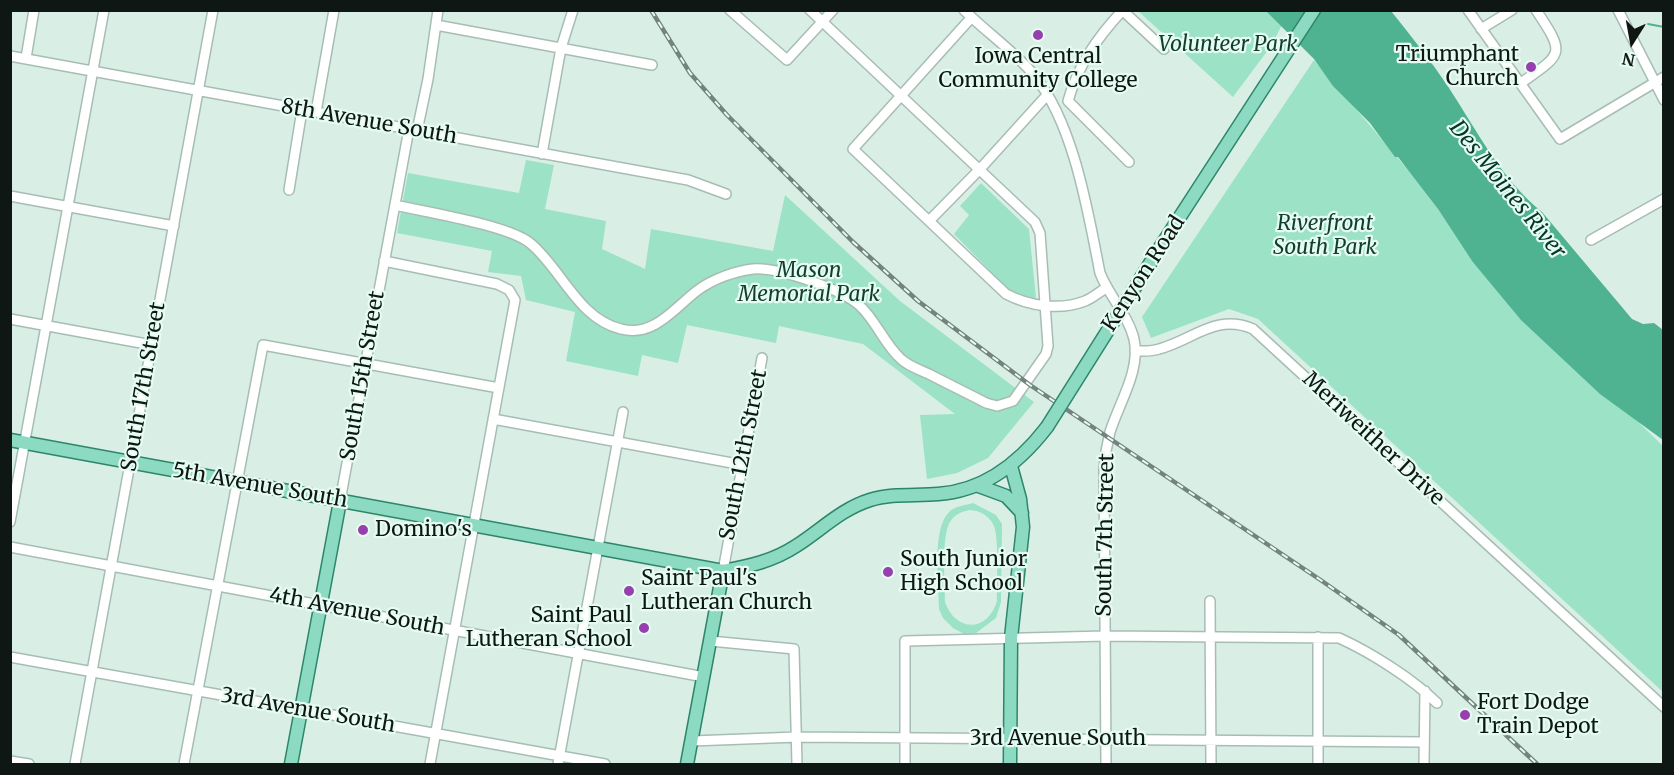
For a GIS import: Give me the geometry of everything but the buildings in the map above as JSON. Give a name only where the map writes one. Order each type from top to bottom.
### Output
[{"type":"main road","name":"Kenyon Road","points":[[723,571],[770,561],[797,546],[820,527],[870,500],[967,489],[1011,466],[1035,443],[1047,427],[1314,10]]},
{"type":"main road","name":"5th Avenue South","points":[[10,440],[723,571]]},
{"type":"main road","points":[[1010,765],[1011,638],[1022,548],[1022,513],[1011,466]]},
{"type":"main road","points":[[976,485],[1006,496],[1022,513]]},
{"type":"main road","name":"South 15th Street","points":[[291,765],[340,501]]},
{"type":"main road","name":"South 12th Street","points":[[687,765],[723,571]]},
{"type":"street","points":[[26,58],[34,10]]},
{"type":"street","points":[[10,522],[104,10]]},
{"type":"street","name":"South 17th Street","points":[[75,765],[213,10]]},
{"type":"street","points":[[316,112],[334,10]]},
{"type":"street","name":"South 15th Street","points":[[340,501],[395,205],[438,10]]},
{"type":"street","points":[[542,154],[561,48],[573,10]]},
{"type":"street","points":[[730,10],[787,60],[833,10]]},
{"type":"street","points":[[395,205],[493,228],[529,242],[589,312],[607,324],[620,329],[634,331],[664,320],[699,289],[733,274],[751,269],[765,269],[786,274],[843,294],[860,305],[902,361],[986,403],[997,406],[1013,401],[1041,363],[1048,346],[1040,233],[1035,222],[810,10]]},
{"type":"street","name":"South 7th Street","points":[[964,10],[1033,74],[1056,109],[1076,167],[1100,273],[1106,288],[1130,328],[1135,351],[1134,366],[1106,447],[1104,468],[1106,765]]},
{"type":"street","points":[[1468,10],[1560,139],[1664,77]]},
{"type":"street","points":[[1481,29],[1512,10]]},
{"type":"street","points":[[1521,83],[1550,62],[1556,52],[1555,38],[1536,10]]},
{"type":"street","points":[[1618,10],[1664,100]]},
{"type":"street","points":[[1056,109],[1068,101],[1073,81],[1084,59],[1102,32],[1122,11],[1164,49]]},
{"type":"street","points":[[972,18],[853,149],[1006,294],[1020,301],[1046,306],[1086,301],[1106,288]]},
{"type":"street","points":[[436,25],[652,65]]},
{"type":"street","name":"8th Avenue South","points":[[10,56],[688,180],[726,194]]},
{"type":"street","points":[[930,220],[1048,94]]},
{"type":"street","points":[[1068,101],[1129,162]]},
{"type":"street","points":[[289,190],[302,110]]},
{"type":"street","points":[[10,196],[174,226]]},
{"type":"street","points":[[1591,240],[1664,199]]},
{"type":"street","points":[[384,261],[496,284],[509,290],[515,300],[430,765]]},
{"type":"street","points":[[10,319],[152,345]]},
{"type":"street","name":"Meriweither Drive","points":[[1135,351],[1161,349],[1221,323],[1237,323],[1253,328],[1664,707]]},
{"type":"street","points":[[184,765],[263,345],[499,388]]},
{"type":"street","name":"South 12th Street","points":[[723,571],[762,358]]},
{"type":"street","points":[[559,760],[622,412]]},
{"type":"street","points":[[493,419],[743,465]]},
{"type":"street","name":"4th Avenue South","points":[[10,547],[704,677]]},
{"type":"street","points":[[1210,601],[1211,765]]},
{"type":"street","points":[[905,765],[905,641],[1105,636],[1339,638],[1355,645],[1425,691],[1437,703]]},
{"type":"street","points":[[1318,637],[1318,765]]},
{"type":"street","points":[[710,641],[794,649],[797,765]]},
{"type":"street","name":"3rd Avenue South","points":[[10,657],[436,734],[559,760],[605,765]]},
{"type":"street","points":[[1424,765],[1425,691]]},
{"type":"street","name":"3rd Avenue South","points":[[692,741],[797,737],[1424,742]]},
{"type":"street","points":[[10,761],[29,765]]},
{"type":"green space","name":"Volunteer Park","points":[[1138,11],[1266,11],[1282,25],[1271,46],[1233,97]]},
{"type":"green space","name":"Riverfront South Park","points":[[1314,60],[1414,177],[1472,261],[1663,446],[1663,692],[1258,319],[1229,309],[1151,338],[1142,317]]},
{"type":"green space","name":"Mason Memorial Park","points":[[526,160],[554,165],[545,209],[606,221],[602,249],[645,269],[651,229],[773,251],[785,195],[900,301],[1034,402],[988,458],[957,473],[927,479],[920,415],[955,414],[863,344],[779,326],[776,343],[687,325],[678,363],[642,355],[638,376],[566,361],[575,312],[526,300],[521,276],[488,272],[492,251],[397,233],[408,173],[519,193]]},
{"type":"green space","points":[[981,183],[1029,229],[1036,298],[1023,299],[1010,291],[954,234],[969,215],[960,206]]},
{"type":"green space","points":[[973,503],[996,515],[1002,524],[1001,602],[996,618],[976,633],[964,634],[953,628],[943,618],[939,609],[937,557],[940,530],[944,519],[952,509]],"holes":[[[974,511],[989,518],[995,530],[997,601],[987,619],[972,625],[957,619],[945,602],[944,560],[945,538],[950,522],[959,514]]]},
{"type":"water","name":"Des Moines River","points":[[1266,11],[1391,11],[1442,78],[1502,170],[1542,212],[1632,319],[1643,324],[1654,323],[1663,330],[1663,440],[1600,394],[1521,320],[1472,261],[1438,209],[1370,123],[1333,86],[1314,59]]},
{"type":"waterway","points":[[1648,24],[1664,27]]},
{"type":"railway","points":[[651,10],[690,73],[727,115],[853,242],[918,301],[1030,385],[1399,635],[1537,764]]},
{"type":"place","name":"Iowa Central Community College","points":[[1038,35]]},
{"type":"place","name":"Triumphant Church","points":[[1531,67]]},
{"type":"place","name":"Domino's","points":[[363,530]]},
{"type":"place","name":"South Junior High School","points":[[888,572]]},
{"type":"place","name":"Saint Paul's Lutheran Church","points":[[629,591]]},
{"type":"place","name":"Saint Paul Lutheran School","points":[[644,628]]},
{"type":"place","name":"Fort Dodge Train Depot","points":[[1465,715]]}]
